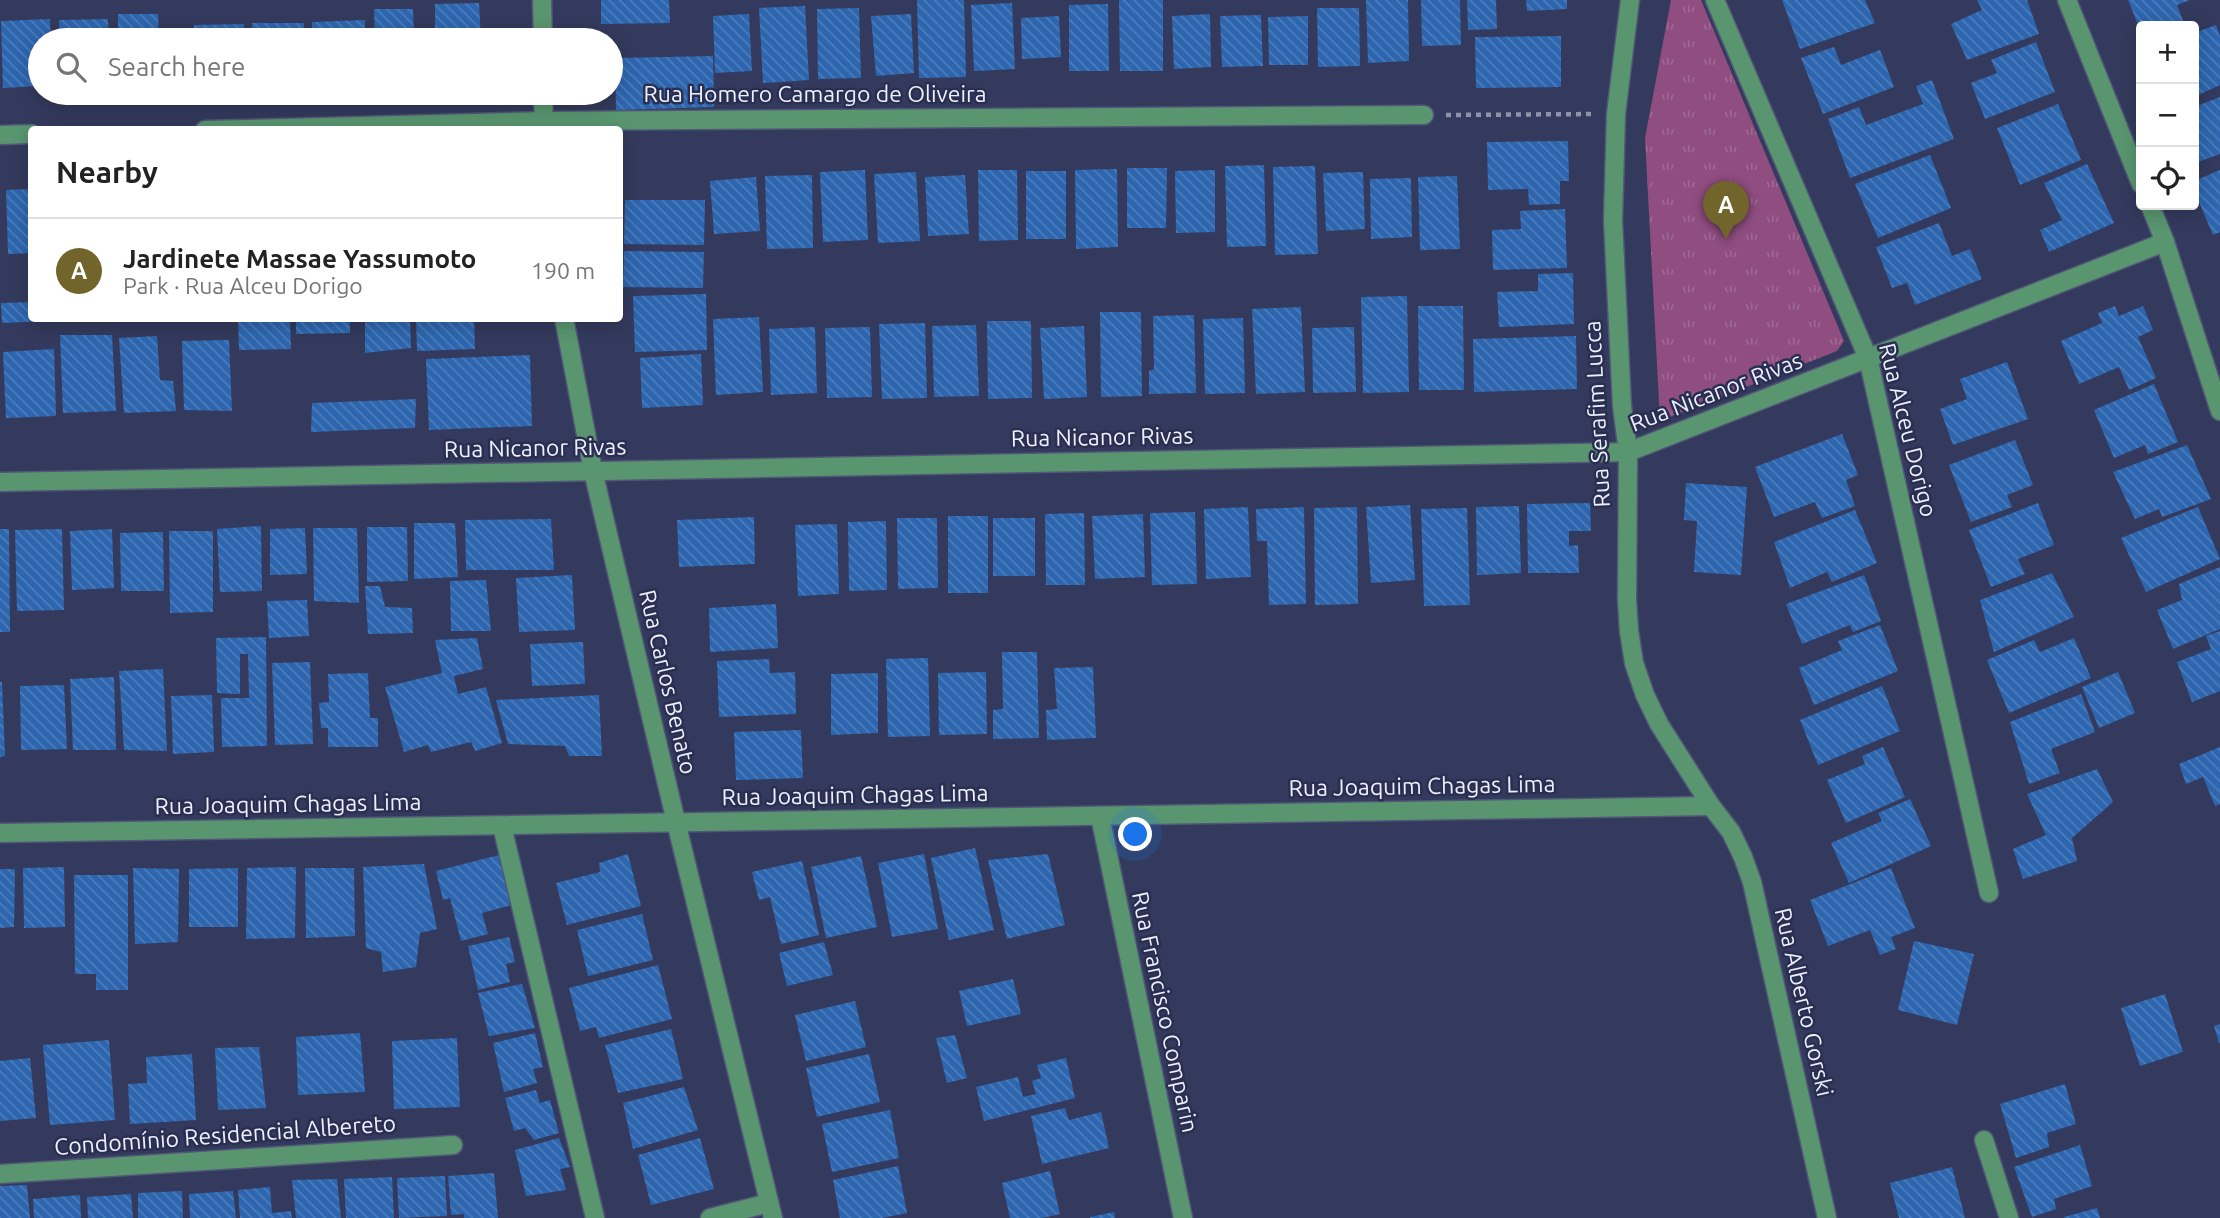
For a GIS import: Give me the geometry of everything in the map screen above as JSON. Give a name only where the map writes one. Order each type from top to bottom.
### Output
[{"type":"street","points":[[542,0],[543,28]]},
{"type":"street","name":"Rua Serafim Lucca","points":[[1630,0],[1616,114],[1613,220],[1615,299],[1628,452],[1629,631],[1634,663],[1645,695],[1659,724],[1711,806]]},
{"type":"street","name":"Rua Alceu Dorigo","points":[[1715,0],[1868,358],[1989,893]]},
{"type":"street","points":[[2067,0],[2136,172]]},
{"type":"street","points":[[543,105],[544,125]]},
{"type":"street","name":"Rua Homero Camargo de Oliveira","points":[[476,126],[1424,115]]},
{"type":"street","points":[[0,135],[28,134]]},
{"type":"street","points":[[2152,210],[2220,411]]},
{"type":"street","name":"Rua Nicanor Rivas","points":[[0,482],[1628,452],[2165,242]]},
{"type":"street","name":"Rua Carlos Benato","points":[[565,322],[593,471],[771,1210]]},
{"type":"street","name":"Rua Joaquim Chagas Lima","points":[[0,834],[1711,806]]},
{"type":"street","name":"Rua Alberto Gorski","points":[[1711,806],[1731,832],[1752,882],[1828,1218]]},
{"type":"street","name":"Rua Francisco Comparin","points":[[1100,816],[1183,1218]]},
{"type":"street","points":[[502,826],[595,1218]]},
{"type":"street","points":[[1984,1140],[2008,1218]]},
{"type":"street","name":"Condomínio Residencial Albereto","points":[[0,1174],[453,1145]]},
{"type":"street","points":[[710,1218],[771,1210]]},
{"type":"path","points":[[1424,115],[1616,114]]},
{"type":"green space","points":[[1671,0],[1701,0],[1844,341],[1837,351],[1660,421],[1645,138]]},
{"type":"building","points":[[601,0],[669,0],[670,23],[601,24]]},
{"type":"building","points":[[917,0],[964,0],[966,77],[919,78]]},
{"type":"building","points":[[1119,0],[1163,0],[1163,71],[1120,71]]},
{"type":"building","points":[[1366,0],[1408,0],[1409,61],[1368,63]]},
{"type":"building","points":[[1421,0],[1460,0],[1461,45],[1422,46]]},
{"type":"building","points":[[1467,0],[1496,0],[1497,29],[1468,30]]},
{"type":"building","points":[[1526,0],[1567,0],[1567,9],[1527,11]]},
{"type":"building","points":[[1782,0],[1865,0],[1875,23],[1800,49]]},
{"type":"building","points":[[1977,0],[2027,0],[2039,34],[1967,60],[1951,24],[1982,10]]},
{"type":"building","points":[[2128,0],[2190,0],[2177,5],[2183,21],[2137,21]]},
{"type":"building","points":[[479,3],[480,28],[435,28],[435,4]]},
{"type":"building","points":[[1012,3],[1015,69],[974,71],[971,5]]},
{"type":"building","points":[[1108,4],[1109,71],[1069,71],[1069,5]]},
{"type":"building","points":[[805,6],[809,80],[763,83],[759,8]]},
{"type":"building","points":[[859,8],[861,78],[818,79],[817,9]]},
{"type":"building","points":[[1317,8],[1359,8],[1360,66],[1318,67]]},
{"type":"building","points":[[374,9],[413,9],[414,28],[375,28]]},
{"type":"building","points":[[118,14],[158,14],[159,28],[118,28]]},
{"type":"building","points":[[749,14],[752,71],[715,73],[713,16]]},
{"type":"building","points":[[911,14],[914,73],[876,76],[871,16]]},
{"type":"building","points":[[1210,14],[1211,67],[1174,69],[1172,16]]},
{"type":"building","points":[[1261,15],[1263,66],[1222,67],[1220,16]]},
{"type":"building","points":[[1059,16],[1061,57],[1022,59],[1021,18]]},
{"type":"building","points":[[1308,16],[1308,65],[1269,65],[1268,17]]},
{"type":"building","points":[[50,19],[50,28],[28,28],[28,87],[3,88],[1,21]]},
{"type":"building","points":[[108,19],[108,28],[59,28],[59,20]]},
{"type":"building","points":[[365,20],[365,28],[312,28],[312,22]]},
{"type":"building","points":[[252,23],[304,23],[304,28],[252,28]]},
{"type":"building","points":[[244,24],[244,28],[194,28],[194,25]]},
{"type":"building","points":[[2216,25],[2220,36],[2220,85],[2199,95],[2199,84],[2199,31]]},
{"type":"building","points":[[1561,36],[1561,87],[1476,88],[1475,37]]},
{"type":"building","points":[[2036,42],[2055,92],[1985,119],[1971,83],[1997,73],[1991,60]]},
{"type":"building","points":[[1834,47],[1841,65],[1880,50],[1894,87],[1823,114],[1801,58]]},
{"type":"building","points":[[713,56],[714,107],[616,110],[616,105],[623,105],[623,58]]},
{"type":"building","points":[[1932,80],[1954,139],[1850,178],[1828,119],[1859,107],[1866,125],[1923,104],[1916,86]]},
{"type":"building","points":[[2220,97],[2220,154],[2199,162],[2199,147],[2199,105]]},
{"type":"building","points":[[2058,104],[2081,160],[2020,185],[1997,128]]},
{"type":"building","points":[[1568,141],[1569,181],[1560,181],[1560,204],[1529,205],[1528,189],[1488,190],[1487,142]]},
{"type":"building","points":[[1930,155],[1951,208],[1878,238],[1855,184]]},
{"type":"building","points":[[2087,164],[2114,223],[2049,252],[2040,230],[2062,220],[2044,183]]},
{"type":"building","points":[[1264,165],[1266,246],[1227,247],[1225,166]]},
{"type":"building","points":[[1315,166],[1318,254],[1275,255],[1273,167]]},
{"type":"building","points":[[1127,168],[1167,168],[1166,228],[1127,228]]},
{"type":"building","points":[[1117,169],[1118,247],[1076,249],[1075,170]]},
{"type":"building","points":[[865,170],[868,240],[823,242],[820,172]]},
{"type":"building","points":[[978,170],[1017,170],[1018,240],[979,241]]},
{"type":"building","points":[[1215,170],[1215,232],[1176,233],[1175,171]]},
{"type":"building","points":[[2220,170],[2220,232],[2213,235],[2199,202],[2199,179]]},
{"type":"building","points":[[1026,171],[1066,171],[1066,239],[1026,239]]},
{"type":"building","points":[[916,172],[920,241],[878,243],[874,174]]},
{"type":"building","points":[[1363,172],[1365,229],[1326,231],[1323,173]]},
{"type":"building","points":[[812,175],[813,248],[767,249],[765,176]]},
{"type":"building","points":[[965,175],[969,234],[928,236],[925,177]]},
{"type":"building","points":[[1457,176],[1460,249],[1420,250],[1418,177]]},
{"type":"building","points":[[756,177],[760,231],[714,234],[710,181]]},
{"type":"building","points":[[1411,178],[1412,237],[1371,239],[1370,179]]},
{"type":"building","points":[[28,189],[28,253],[8,254],[6,190]]},
{"type":"building","points":[[625,200],[705,200],[704,245],[624,244]]},
{"type":"building","points":[[1565,209],[1567,268],[1493,270],[1492,230],[1521,229],[1520,211]]},
{"type":"building","points":[[1939,223],[1952,256],[1970,249],[1982,279],[1915,305],[1907,283],[1892,288],[1876,247]]},
{"type":"building","points":[[624,251],[704,252],[703,288],[623,287]]},
{"type":"building","points":[[1573,273],[1574,324],[1499,327],[1497,292],[1538,291],[1538,274]]},
{"type":"building","points":[[706,294],[707,350],[635,352],[633,296]]},
{"type":"building","points":[[1407,296],[1409,392],[1363,393],[1361,297]]},
{"type":"building","points":[[28,302],[28,322],[2,323],[1,303]]},
{"type":"building","points":[[1418,306],[1463,306],[1464,390],[1419,390]]},
{"type":"building","points":[[2115,306],[2119,316],[2143,306],[2153,330],[2138,337],[2156,378],[2129,390],[2119,367],[2079,384],[2061,341],[2102,323],[2098,313]]},
{"type":"building","points":[[1301,307],[1305,392],[1256,394],[1252,309]]},
{"type":"building","points":[[1100,312],[1141,312],[1142,396],[1101,397]]},
{"type":"building","points":[[1194,315],[1196,393],[1149,394],[1149,371],[1154,369],[1153,316]]},
{"type":"building","points":[[759,317],[763,392],[716,395],[713,319]]},
{"type":"building","points":[[1243,318],[1245,393],[1205,394],[1203,319]]},
{"type":"building","points":[[987,321],[1031,321],[1032,398],[988,399]]},
{"type":"building","points":[[238,322],[290,322],[291,349],[239,350]]},
{"type":"building","points":[[296,322],[350,322],[350,333],[296,334]]},
{"type":"building","points":[[365,322],[410,322],[411,348],[365,353]]},
{"type":"building","points":[[416,322],[474,322],[475,349],[417,351]]},
{"type":"building","points":[[925,323],[927,398],[882,399],[879,324]]},
{"type":"building","points":[[976,325],[979,396],[934,397],[932,326]]},
{"type":"building","points":[[1084,326],[1087,397],[1044,399],[1040,328]]},
{"type":"building","points":[[815,327],[817,393],[771,395],[769,329]]},
{"type":"building","points":[[870,327],[872,397],[827,398],[825,328]]},
{"type":"building","points":[[1354,327],[1356,392],[1313,393],[1312,328]]},
{"type":"building","points":[[60,335],[112,335],[116,411],[63,413]]},
{"type":"building","points":[[157,336],[160,380],[173,381],[176,411],[124,413],[119,338]]},
{"type":"building","points":[[1576,336],[1577,389],[1474,392],[1473,339]]},
{"type":"building","points":[[229,340],[232,411],[184,410],[182,341]]},
{"type":"building","points":[[54,349],[56,416],[6,418],[3,352]]},
{"type":"building","points":[[701,354],[703,405],[642,408],[640,358]]},
{"type":"building","points":[[530,355],[532,426],[429,430],[426,359]]},
{"type":"building","points":[[2007,362],[2028,419],[1953,445],[1940,409],[1967,399],[1960,379]]},
{"type":"building","points":[[2154,384],[2178,442],[2148,454],[2145,445],[2114,458],[2094,410]]},
{"type":"building","points":[[416,399],[415,428],[311,432],[312,403]]},
{"type":"building","points":[[1842,434],[1858,475],[1846,480],[1855,506],[1822,518],[1815,502],[1774,517],[1755,467]]},
{"type":"building","points":[[2015,440],[2033,485],[2007,495],[2012,507],[1971,522],[1949,465]]},
{"type":"building","points":[[2187,445],[2211,499],[2162,517],[2159,509],[2135,519],[2113,472]]},
{"type":"building","points":[[1686,483],[1747,487],[1741,575],[1694,572],[1697,521],[1684,520]]},
{"type":"building","points":[[1590,503],[1591,531],[1569,531],[1569,546],[1578,545],[1579,573],[1528,573],[1527,504]]},
{"type":"building","points":[[2038,503],[2054,545],[2018,559],[2025,574],[1991,587],[1969,530]]},
{"type":"building","points":[[1410,505],[1415,580],[1371,583],[1366,507]]},
{"type":"building","points":[[1519,506],[1521,573],[1477,575],[1476,507]]},
{"type":"building","points":[[1248,507],[1251,577],[1206,579],[1204,509]]},
{"type":"building","points":[[1304,507],[1306,604],[1269,605],[1267,541],[1257,541],[1256,509]]},
{"type":"building","points":[[1357,507],[1358,604],[1315,605],[1314,508]]},
{"type":"building","points":[[2198,507],[2220,559],[2146,592],[2121,538]]},
{"type":"building","points":[[1467,508],[1470,605],[1424,606],[1421,509]]},
{"type":"building","points":[[1855,510],[1877,563],[1832,582],[1827,572],[1790,588],[1774,542]]},
{"type":"building","points":[[1195,512],[1197,584],[1152,585],[1150,513]]},
{"type":"building","points":[[1084,513],[1085,585],[1046,585],[1045,514]]},
{"type":"building","points":[[1143,514],[1145,577],[1095,579],[1092,516]]},
{"type":"building","points":[[948,516],[988,516],[988,593],[948,593]]},
{"type":"building","points":[[754,517],[755,564],[679,567],[677,520]]},
{"type":"building","points":[[897,518],[937,518],[938,588],[898,589]]},
{"type":"building","points":[[993,518],[1035,518],[1035,576],[993,576]]},
{"type":"building","points":[[551,519],[554,570],[466,570],[465,520]]},
{"type":"building","points":[[886,521],[887,590],[849,591],[848,522]]},
{"type":"building","points":[[414,523],[455,523],[458,577],[414,579]]},
{"type":"building","points":[[837,524],[839,594],[798,596],[795,525]]},
{"type":"building","points":[[261,526],[262,591],[220,592],[217,529]]},
{"type":"building","points":[[367,527],[407,527],[408,581],[367,582]]},
{"type":"building","points":[[305,528],[307,574],[270,575],[270,529]]},
{"type":"building","points":[[313,528],[357,528],[359,603],[314,601]]},
{"type":"building","points":[[0,529],[9,529],[10,632],[0,632]]},
{"type":"building","points":[[62,529],[64,610],[17,611],[15,530]]},
{"type":"building","points":[[112,529],[114,588],[72,590],[70,531]]},
{"type":"building","points":[[169,531],[213,531],[213,612],[170,613]]},
{"type":"building","points":[[163,532],[164,591],[121,591],[120,533]]},
{"type":"building","points":[[2220,567],[2220,629],[2173,649],[2157,610],[2182,600],[2179,584]]},
{"type":"building","points":[[2052,573],[2074,617],[1994,652],[1980,600]]},
{"type":"building","points":[[572,575],[575,630],[519,632],[516,578]]},
{"type":"building","points":[[1864,575],[1881,621],[1853,632],[1850,625],[1802,644],[1786,604]]},
{"type":"building","points":[[486,580],[491,631],[451,631],[450,581]]},
{"type":"building","points":[[365,586],[380,586],[385,607],[412,608],[413,633],[368,634]]},
{"type":"building","points":[[307,600],[309,636],[269,638],[267,601]]},
{"type":"building","points":[[776,604],[778,648],[710,652],[709,608]]},
{"type":"building","points":[[1880,625],[1898,671],[1814,705],[1799,668],[1842,650],[1838,641]]},
{"type":"building","points":[[2220,631],[2220,691],[2192,702],[2177,662],[2211,649],[2206,636]]},
{"type":"building","points":[[266,637],[267,746],[222,747],[221,698],[249,698],[248,654],[240,654],[240,694],[217,693],[216,638]]},
{"type":"building","points":[[477,638],[483,669],[454,676],[458,694],[486,687],[502,743],[475,751],[471,742],[431,752],[428,745],[404,752],[385,687],[442,673],[435,640]]},
{"type":"building","points":[[2074,638],[2091,678],[2009,713],[1987,660],[2034,640],[2040,652]]},
{"type":"building","points":[[583,642],[585,684],[532,686],[530,644]]},
{"type":"building","points":[[1002,652],[1037,652],[1039,738],[993,739],[993,710],[1003,709]]},
{"type":"building","points":[[928,658],[930,736],[888,737],[886,659]]},
{"type":"building","points":[[769,659],[770,673],[795,672],[796,714],[719,717],[717,661]]},
{"type":"building","points":[[310,662],[313,744],[275,745],[272,663]]},
{"type":"building","points":[[1093,667],[1096,738],[1047,740],[1046,710],[1057,709],[1054,668]]},
{"type":"building","points":[[163,669],[167,751],[124,750],[119,671]]},
{"type":"building","points":[[986,672],[987,734],[939,735],[938,673]]},
{"type":"building","points":[[2118,672],[2135,713],[2099,728],[2082,687]]},
{"type":"building","points":[[368,673],[370,718],[378,718],[378,747],[328,747],[328,728],[321,728],[319,703],[329,702],[328,674]]},
{"type":"building","points":[[878,673],[878,733],[831,735],[831,674]]},
{"type":"building","points":[[114,677],[116,750],[73,750],[70,679]]},
{"type":"building","points":[[0,682],[5,756],[0,757]]},
{"type":"building","points":[[64,685],[67,749],[21,750],[20,686]]},
{"type":"building","points":[[1882,686],[1900,731],[1818,765],[1800,720]]},
{"type":"building","points":[[2081,694],[2095,732],[2051,749],[2060,773],[2029,784],[2010,722]]},
{"type":"building","points":[[212,695],[214,752],[173,754],[171,696]]},
{"type":"building","points":[[599,695],[602,756],[569,756],[565,746],[508,744],[496,700]]},
{"type":"building","points":[[801,730],[803,778],[736,780],[734,732]]},
{"type":"building","points":[[1883,747],[1905,797],[1846,823],[1827,780],[1865,764],[1862,756]]},
{"type":"building","points":[[2220,747],[2220,804],[2215,806],[2203,777],[2186,784],[2179,764]]},
{"type":"building","points":[[2097,769],[2113,802],[2072,838],[2077,861],[2023,879],[2013,849],[2046,835],[2027,794]]},
{"type":"building","points":[[1910,799],[1931,846],[1849,883],[1831,843],[1882,821],[1878,813]]},
{"type":"building","points":[[975,848],[994,930],[949,940],[931,858]]},
{"type":"building","points":[[628,854],[641,906],[567,925],[556,883],[600,872],[599,863]]},
{"type":"building","points":[[924,854],[938,929],[892,937],[878,863]]},
{"type":"building","points":[[1048,854],[1065,925],[1007,939],[988,860]]},
{"type":"building","points":[[499,855],[512,905],[482,913],[488,934],[461,941],[450,898],[443,900],[436,871]]},
{"type":"building","points":[[861,856],[877,927],[826,938],[811,867]]},
{"type":"building","points":[[802,861],[819,935],[781,944],[770,897],[759,900],[752,872]]},
{"type":"building","points":[[424,864],[437,929],[420,933],[416,967],[383,972],[381,952],[366,948],[363,867]]},
{"type":"building","points":[[64,867],[65,927],[24,928],[23,868]]},
{"type":"building","points":[[296,867],[295,938],[246,939],[247,868]]},
{"type":"building","points":[[133,868],[179,869],[178,942],[135,944]]},
{"type":"building","points":[[238,868],[238,927],[189,927],[189,869]]},
{"type":"building","points":[[305,868],[354,868],[355,936],[306,938]]},
{"type":"building","points":[[1891,868],[1915,928],[1891,937],[1896,949],[1880,955],[1870,930],[1828,946],[1810,900]]},
{"type":"building","points":[[0,869],[15,869],[14,927],[0,928]]},
{"type":"building","points":[[74,875],[128,875],[128,990],[96,990],[96,974],[75,974]]},
{"type":"building","points":[[642,914],[653,960],[588,976],[577,930]]},
{"type":"building","points":[[509,937],[515,962],[506,964],[510,982],[478,990],[468,946]]},
{"type":"building","points":[[1914,941],[1974,954],[1957,1025],[1898,1010]]},
{"type":"building","points":[[824,942],[833,975],[787,986],[779,953]]},
{"type":"building","points":[[658,965],[672,1019],[599,1038],[596,1027],[580,1031],[569,988]]},
{"type":"building","points":[[1013,979],[1021,1014],[967,1026],[959,991]]},
{"type":"building","points":[[522,984],[535,1028],[489,1036],[478,993]]},
{"type":"building","points":[[2165,994],[2183,1052],[2140,1066],[2121,1008]]},
{"type":"building","points":[[855,1001],[866,1047],[806,1061],[795,1015]]},
{"type":"building","points":[[2220,1024],[2220,1043],[2219,1043],[2214,1026]]},
{"type":"building","points":[[671,1029],[683,1079],[618,1093],[605,1045]]},
{"type":"building","points":[[360,1033],[365,1092],[298,1095],[296,1037]]},
{"type":"building","points":[[535,1033],[543,1067],[533,1069],[537,1083],[504,1092],[493,1043]]},
{"type":"building","points":[[955,1035],[967,1078],[947,1083],[936,1038]]},
{"type":"building","points":[[457,1038],[460,1107],[394,1109],[392,1041]]},
{"type":"building","points":[[109,1040],[115,1120],[50,1125],[43,1045]]},
{"type":"building","points":[[259,1047],[266,1108],[218,1110],[215,1048]]},
{"type":"building","points":[[192,1054],[196,1120],[130,1124],[128,1084],[147,1083],[146,1057]]},
{"type":"building","points":[[869,1054],[880,1102],[817,1117],[806,1068]]},
{"type":"building","points":[[30,1058],[36,1118],[0,1121],[0,1061]]},
{"type":"building","points":[[1066,1058],[1075,1098],[984,1121],[976,1087],[1018,1077],[1023,1097],[1036,1094],[1032,1081],[1041,1078],[1037,1065]]},
{"type":"building","points":[[2065,1084],[2076,1124],[2047,1133],[2049,1147],[2016,1158],[2000,1104]]},
{"type":"building","points":[[684,1087],[698,1130],[633,1149],[623,1103]]},
{"type":"building","points":[[536,1090],[540,1103],[550,1100],[559,1133],[534,1140],[525,1128],[514,1131],[505,1098]]},
{"type":"building","points":[[1065,1108],[1069,1120],[1101,1112],[1109,1148],[1042,1164],[1031,1116]]},
{"type":"building","points":[[890,1110],[899,1158],[832,1172],[822,1124]]},
{"type":"building","points":[[559,1138],[570,1167],[560,1169],[566,1190],[526,1196],[515,1150]]},
{"type":"building","points":[[700,1138],[714,1189],[651,1205],[638,1155]]},
{"type":"building","points":[[2080,1145],[2092,1186],[2054,1199],[2056,1209],[2032,1217],[2014,1167]]},
{"type":"building","points":[[898,1166],[907,1213],[882,1218],[840,1218],[833,1180]]},
{"type":"building","points":[[1952,1167],[1965,1218],[1899,1218],[1890,1183]]},
{"type":"building","points":[[1050,1171],[1060,1214],[1042,1218],[1010,1218],[1002,1183]]},
{"type":"building","points":[[494,1173],[498,1218],[464,1218],[464,1214],[451,1215],[448,1176]]},
{"type":"building","points":[[445,1176],[447,1216],[399,1218],[397,1178]]},
{"type":"building","points":[[392,1177],[394,1218],[346,1218],[344,1179]]},
{"type":"building","points":[[337,1179],[341,1218],[296,1218],[292,1180]]},
{"type":"building","points":[[27,1185],[30,1218],[0,1218],[0,1186]]},
{"type":"building","points":[[270,1187],[272,1213],[291,1211],[292,1218],[240,1218],[238,1190]]},
{"type":"building","points":[[182,1191],[183,1218],[138,1218],[138,1193]]},
{"type":"building","points":[[233,1191],[236,1218],[190,1218],[189,1194]]},
{"type":"building","points":[[131,1194],[133,1218],[88,1218],[87,1197]]},
{"type":"building","points":[[80,1195],[81,1218],[34,1218],[33,1199]]},
{"type":"building","points":[[2097,1208],[2100,1218],[2064,1218],[2064,1217]]},
{"type":"building","points":[[1114,1212],[1115,1218],[1090,1218],[1090,1217]]},
{"type":"place","name":"Jardinete Massae Yassumoto","points":[[1726,239]]}]
